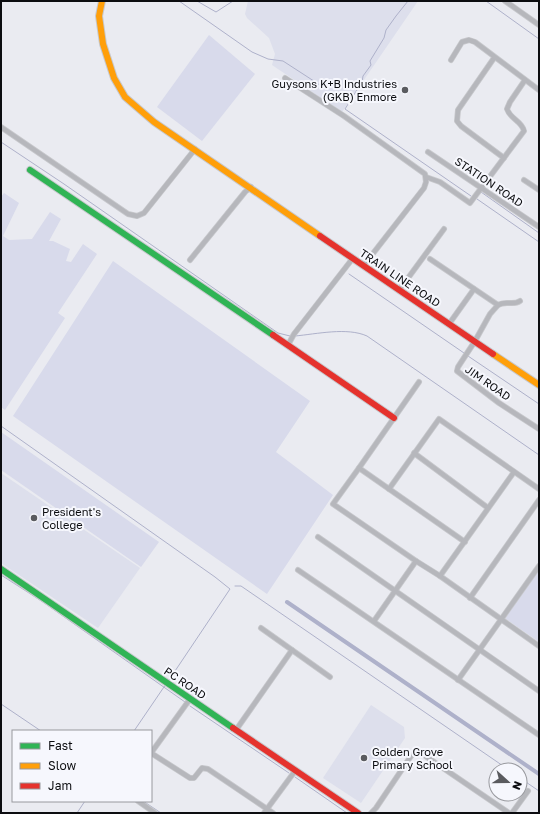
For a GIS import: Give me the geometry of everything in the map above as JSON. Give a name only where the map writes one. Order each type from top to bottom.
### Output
[{"type":"street","name":"TRAIN LINE ROAD","points":[[102,1],[99,17],[103,41],[115,80],[122,93],[133,105],[154,122],[252,187],[539,385]]},
{"type":"street","points":[[505,1],[539,25]]},
{"type":"street","points":[[451,60],[462,42],[465,40],[475,42],[494,58],[539,90]]},
{"type":"street","points":[[494,58],[458,110],[457,121],[461,126],[504,158]]},
{"type":"street","points":[[285,78],[344,116],[422,170],[426,177],[424,188],[364,265]]},
{"type":"street","points":[[426,177],[440,182],[470,203],[524,131],[522,125],[508,114],[507,109],[525,80]]},
{"type":"street","points":[[1,127],[128,214],[137,216],[144,213],[195,149]]},
{"type":"street","name":"STATION ROAD","points":[[428,152],[539,227]]},
{"type":"street","points":[[30,170],[394,418]]},
{"type":"street","points":[[524,180],[539,190]]},
{"type":"street","points":[[190,260],[245,192],[252,187]]},
{"type":"street","points":[[400,289],[444,229]]},
{"type":"street","points":[[288,345],[294,334],[353,258]]},
{"type":"street","points":[[430,259],[498,305],[502,302],[514,304],[520,301]]},
{"type":"street","points":[[450,324],[474,289]]},
{"type":"street","name":"JIM ROAD","points":[[498,305],[490,314],[475,342],[464,357],[457,369],[458,373],[539,429]]},
{"type":"street","points":[[419,382],[360,468],[333,504],[440,576],[539,646]]},
{"type":"street","points":[[389,489],[439,419],[539,489]]},
{"type":"street","points":[[414,453],[488,508]]},
{"type":"street","points":[[360,468],[465,542]]},
{"type":"street","points":[[440,576],[514,472]]},
{"type":"street","points":[[470,598],[539,500]]},
{"type":"street","points":[[318,537],[539,691]]},
{"type":"street","points":[[374,621],[416,561]]},
{"type":"street","points":[[458,680],[539,566]]},
{"type":"street","name":"PC ROAD","points":[[1,569],[358,813]]},
{"type":"street","points":[[298,570],[539,735]]},
{"type":"street","points":[[261,628],[330,677]]},
{"type":"street","points":[[236,730],[292,650]]},
{"type":"street","points":[[152,752],[190,699]]},
{"type":"street","points":[[371,813],[376,808],[411,756],[417,752],[421,753],[450,772],[509,813]]},
{"type":"street","points":[[152,754],[190,778],[194,778],[202,768],[208,769],[265,811],[273,813]]},
{"type":"street","points":[[265,811],[295,771]]},
{"type":"street","points":[[139,802],[155,813]]},
{"type":"street","points":[[512,813],[520,802]]},
{"type":"shaded area","points":[[248,1],[418,1],[342,112],[272,65],[275,54],[269,38],[247,18],[245,14]]},
{"type":"shaded area","points":[[209,35],[255,74],[202,141],[157,107]]},
{"type":"shaded area","points":[[4,193],[19,203],[3,236],[9,240],[32,239],[50,212],[61,219],[49,241],[53,241],[70,249],[66,261],[71,262],[83,244],[97,254],[58,313],[65,318],[5,410],[1,407],[1,197]]},
{"type":"shaded area","points":[[113,261],[310,401],[276,452],[333,495],[267,594],[13,416]]},
{"type":"shaded area","points":[[1,432],[159,542],[141,567],[1,470]]},
{"type":"shaded area","name":"President's College","points":[[1,473],[140,568],[98,628],[1,563]]},
{"type":"shaded area","points":[[539,565],[539,642],[503,617]]},
{"type":"shaded area","name":"Golden Grove Primary School","points":[[371,705],[404,727],[405,738],[361,803],[323,778]]},
{"type":"waterway","points":[[179,1],[252,52],[268,59],[283,61],[320,85]]},
{"type":"waterway","points":[[197,1],[216,12],[233,1]]},
{"type":"waterway","points":[[408,1],[386,30],[384,38],[370,61],[371,65],[363,76],[362,82],[345,109],[471,196]]},
{"type":"waterway","points":[[486,1],[539,39]]},
{"type":"waterway","points":[[1,142],[278,333],[290,336]]},
{"type":"waterway","points":[[481,192],[539,233]]},
{"type":"waterway","points":[[477,199],[539,242]]},
{"type":"waterway","points":[[349,274],[464,353]]},
{"type":"waterway","points":[[295,336],[341,332],[359,333],[367,336],[539,455]]},
{"type":"waterway","points":[[468,356],[539,404]]},
{"type":"waterway","points":[[1,426],[230,589],[169,680]]},
{"type":"waterway","points":[[1,575],[43,602],[185,702]]},
{"type":"waterway","points":[[235,586],[241,586],[497,762]]},
{"type":"waterway","points":[[287,602],[539,774]]},
{"type":"waterway","points":[[135,730],[166,684]]},
{"type":"waterway","points":[[1,704],[40,730]]},
{"type":"waterway","points":[[190,706],[289,773]]},
{"type":"waterway","points":[[295,777],[347,813]]},
{"type":"waterway","points":[[528,783],[539,791]]},
{"type":"waterway","points":[[77,813],[84,802]]},
{"type":"waterway","points":[[144,802],[161,813]]},
{"type":"traffic: fast","points":[[30,170],[273,335]]},
{"type":"traffic: fast","points":[[1,569],[233,728]]},
{"type":"traffic: slow","points":[[102,1],[99,16],[103,44],[114,78],[125,97],[154,122],[320,236]]},
{"type":"traffic: slow","points":[[493,354],[539,385]]},
{"type":"traffic: jam","points":[[320,236],[493,354]]},
{"type":"traffic: jam","points":[[273,335],[394,418]]},
{"type":"traffic: jam","points":[[233,728],[358,813]]},
{"type":"place","name":"Guysons K+B Industries (GKB) Enmore","points":[[405,90]]},
{"type":"place","name":"President's College","points":[[34,518]]},
{"type":"place","name":"Golden Grove Primary School","points":[[364,758]]}]
